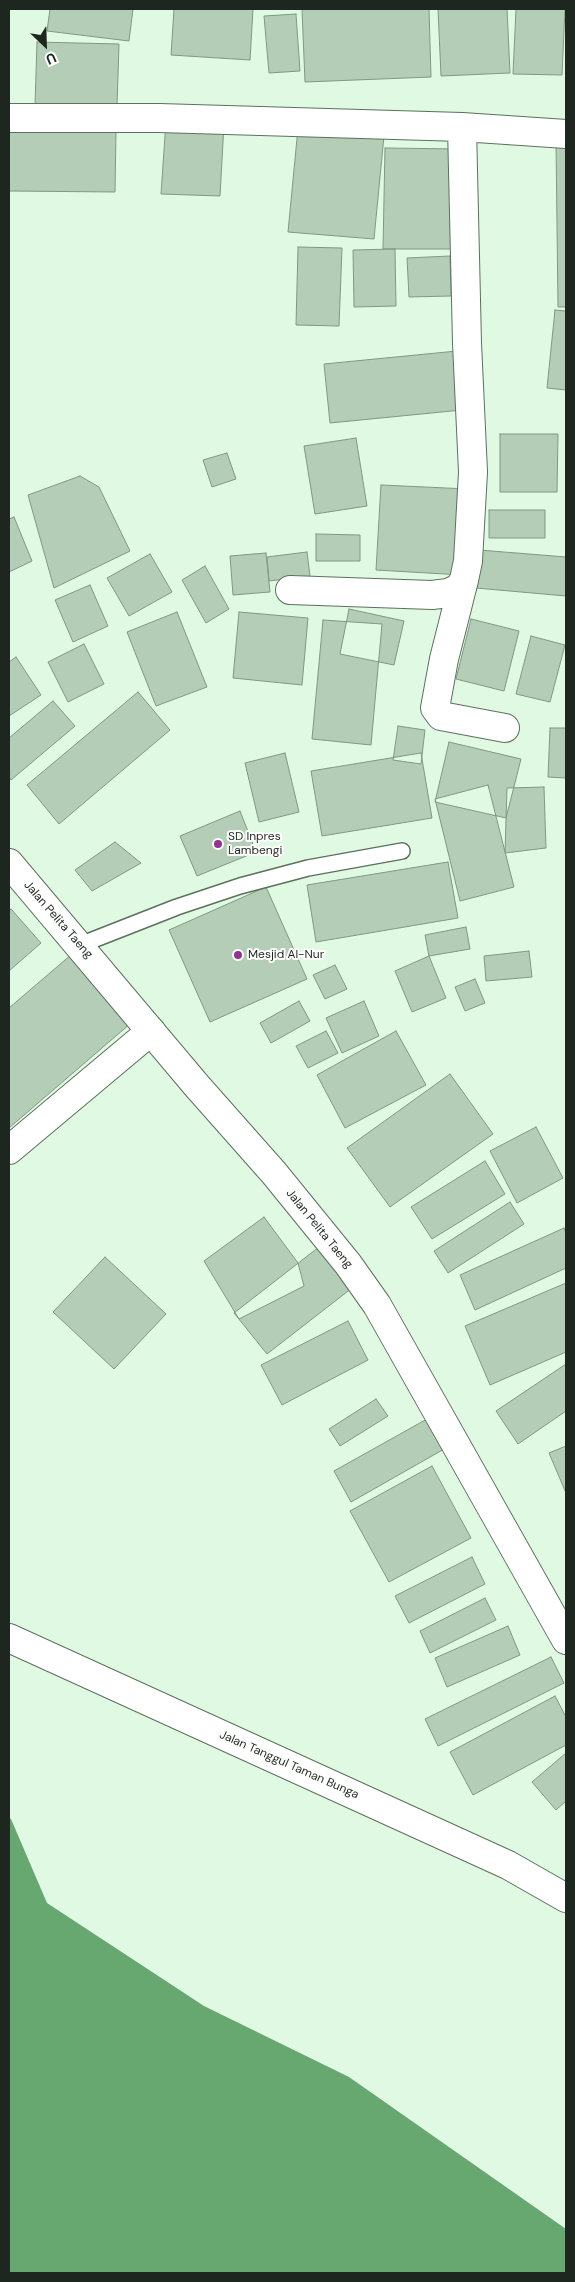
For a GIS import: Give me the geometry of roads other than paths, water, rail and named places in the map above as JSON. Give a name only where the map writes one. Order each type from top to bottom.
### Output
[{"type":"street","points":[[9,118],[158,118],[462,127],[566,134]]},
{"type":"street","points":[[462,127],[467,343],[474,472],[468,561],[434,708],[441,716],[505,728]]},
{"type":"street","points":[[290,590],[432,595],[459,588],[464,580]]},
{"type":"street","name":"Jalan Pelita Taeng","points":[[9,863],[308,1214],[377,1305],[566,1640]]},
{"type":"street","points":[[9,1150],[151,1031]]},
{"type":"street","name":"Jalan Tanggul Taman Bunga","points":[[9,1638],[508,1865],[566,1898]]},
{"type":"lane","points":[[80,945],[240,886],[308,868],[402,851]]},
{"type":"place","name":"SD Inpres Lambengi","points":[[218,844]]},
{"type":"place","name":"Mesjid Al-Nur","points":[[238,955]]}]
